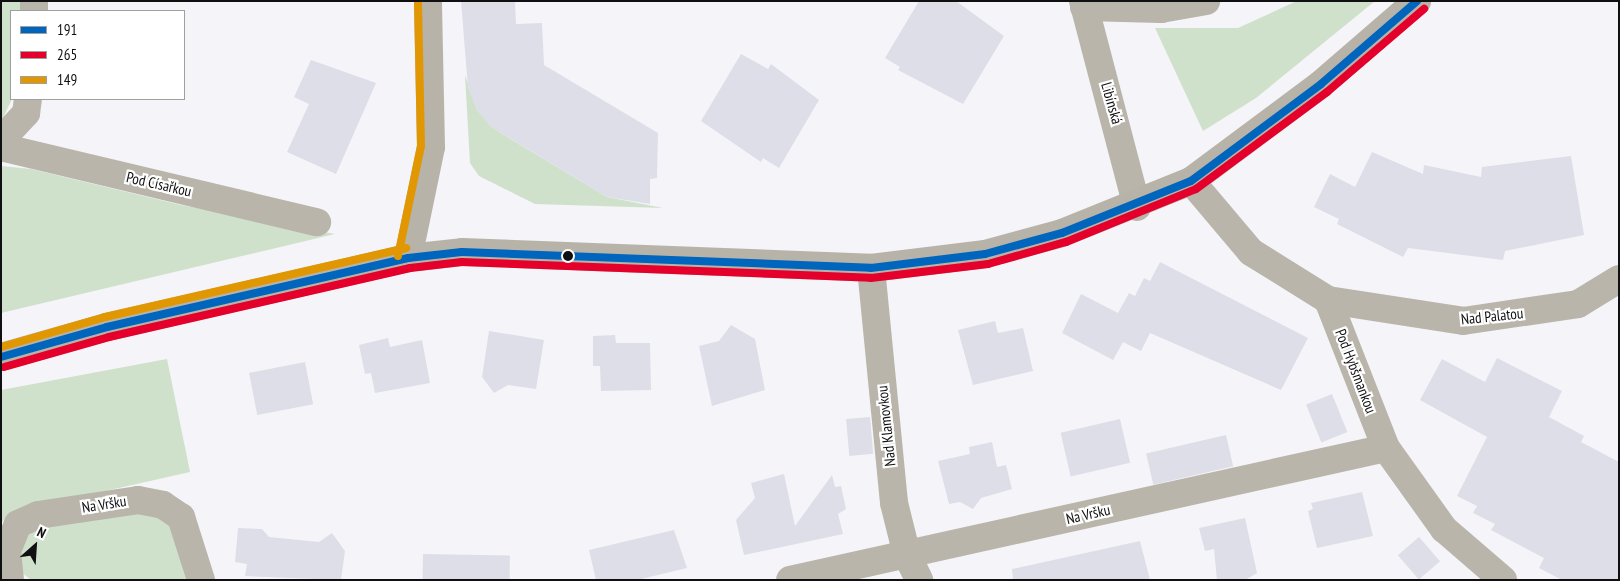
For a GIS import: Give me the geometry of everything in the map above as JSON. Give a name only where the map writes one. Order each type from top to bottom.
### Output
[{"type":"main road","points":[[408,258],[430,147],[428,1]]},
{"type":"main road","points":[[1,357],[107,328],[408,258],[522,251],[871,268],[985,254],[1137,207],[1191,181],[1321,84],[1417,1]]},
{"type":"street","points":[[1083,4],[1161,9],[1206,1]]},
{"type":"street","name":"Libínská","points":[[1083,4],[1137,207]]},
{"type":"street","points":[[1,140],[26,113],[28,100]]},
{"type":"street","name":"Pod Císařkou","points":[[1,147],[317,222]]},
{"type":"street","points":[[1191,181],[1251,252],[1328,300]]},
{"type":"street","name":"Nad Klamovkou","points":[[871,268],[894,503],[907,555],[919,580]]},
{"type":"street","name":"Nad Palatou","points":[[1328,300],[1463,321],[1578,304],[1619,279]]},
{"type":"street","name":"Pod Hybšmankou","points":[[1328,300],[1386,448],[1444,528],[1503,580]]},
{"type":"street","name":"Na Vršku","points":[[790,580],[1386,448]]},
{"type":"street","name":"Na Vršku","points":[[10,580],[7,551],[18,524],[38,515],[138,500],[163,505],[181,517],[201,580]]},
{"type":"green space","points":[[1,1],[20,1],[21,10],[10,10],[10,100],[12,100],[1,122]]},
{"type":"green space","points":[[1297,1],[1375,1],[1256,98],[1203,131],[1155,28],[1238,28]]},
{"type":"green space","points":[[465,75],[477,110],[499,132],[607,197],[663,208],[535,204],[479,176],[470,163]]},
{"type":"green space","points":[[1,166],[31,169],[181,205],[335,234],[1,313]]},
{"type":"green space","points":[[167,359],[190,472],[12,512],[1,523],[1,390]]},
{"type":"green space","points":[[110,510],[168,516],[186,580],[31,580],[16,568],[29,527]]},
{"type":"building","points":[[461,1],[515,1],[516,24],[542,23],[544,65],[658,133],[657,178],[650,179],[650,204],[607,197],[491,127],[477,110],[468,88]]},
{"type":"building","points":[[919,1],[956,1],[1004,36],[963,104],[898,70],[900,67],[885,58]]},
{"type":"building","points":[[741,54],[768,69],[771,64],[819,100],[779,168],[763,158],[761,162],[701,121]]},
{"type":"building","points":[[311,60],[376,83],[336,174],[287,152],[309,104],[294,97]]},
{"type":"building","points":[[1372,152],[1423,174],[1424,165],[1481,177],[1482,167],[1571,156],[1584,235],[1505,251],[1503,260],[1408,248],[1403,257],[1337,224],[1339,219],[1314,207],[1330,174],[1355,187]]},
{"type":"building","points":[[1160,262],[1308,338],[1281,390],[1150,333],[1141,351],[1123,342],[1113,360],[1062,333],[1081,294],[1118,313],[1129,293],[1135,296],[1144,278],[1150,281]]},
{"type":"building","points":[[995,321],[998,333],[1023,328],[1033,371],[973,385],[958,330]]},
{"type":"building","points":[[731,325],[755,339],[765,390],[712,406],[699,346],[719,341]]},
{"type":"building","points":[[489,331],[544,340],[536,389],[508,385],[494,393],[482,377]]},
{"type":"building","points":[[615,335],[616,343],[650,343],[651,390],[601,391],[600,366],[593,366],[593,336]]},
{"type":"building","points":[[388,338],[390,347],[422,340],[430,383],[375,393],[371,373],[365,374],[359,345]]},
{"type":"building","points":[[1497,358],[1562,391],[1549,417],[1584,436],[1581,442],[1619,462],[1619,580],[1562,580],[1539,568],[1544,558],[1491,530],[1495,524],[1473,513],[1477,506],[1457,496],[1487,437],[1420,400],[1442,359],[1485,382]]},
{"type":"building","points":[[305,362],[313,404],[257,415],[249,373]]},
{"type":"building","points":[[1332,394],[1347,432],[1321,443],[1306,404]]},
{"type":"building","points":[[870,417],[873,454],[849,456],[846,419]]},
{"type":"building","points":[[1120,419],[1130,463],[1071,477],[1061,433]]},
{"type":"building","points":[[1226,435],[1233,466],[1153,485],[1146,453]]},
{"type":"building","points":[[992,442],[997,467],[1006,465],[1012,489],[981,498],[973,509],[960,502],[949,504],[938,461],[970,454],[969,447]]},
{"type":"building","points":[[784,474],[795,526],[832,475],[835,487],[841,486],[846,509],[838,514],[843,534],[744,555],[736,520],[755,498],[751,483]]},
{"type":"building","points":[[1362,492],[1373,536],[1317,548],[1308,511],[1313,509],[1311,503]]},
{"type":"building","points":[[1245,518],[1257,573],[1245,580],[1217,580],[1214,549],[1205,551],[1199,528]]},
{"type":"building","points":[[238,528],[262,529],[269,537],[319,542],[332,533],[345,551],[341,580],[245,576],[247,564],[235,562]]},
{"type":"building","points":[[674,530],[687,568],[637,580],[596,580],[589,550]]},
{"type":"building","points":[[1419,537],[1440,561],[1419,580],[1398,555]]},
{"type":"building","points":[[1140,541],[1150,580],[1013,580],[1012,569]]},
{"type":"building","points":[[423,554],[510,556],[510,580],[423,580]]},
{"type":"transit line","name":"149","points":[[398,256],[421,146],[418,1]]},
{"type":"transit line","name":"191","points":[[1,357],[107,327],[408,258],[462,252],[871,268],[985,254],[1062,233],[1191,181],[1321,84],[1417,1]]},
{"type":"transit line","name":"265","points":[[4,367],[109,337],[410,268],[462,262],[871,278],[988,264],[1066,242],[1196,189],[1327,92],[1424,9]]},
{"type":"transit line","name":"149","points":[[1,347],[105,317],[406,248]]}]
